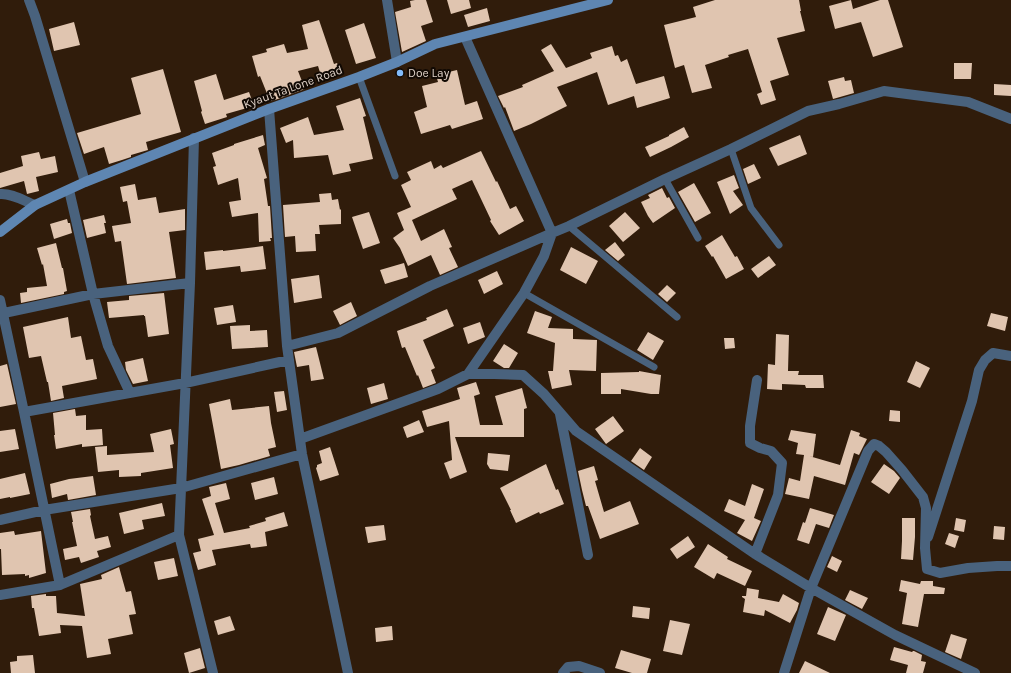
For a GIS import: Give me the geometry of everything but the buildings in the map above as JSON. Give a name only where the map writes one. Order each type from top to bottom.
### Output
[{"type":"main road","name":"Kyaut Ta Lone Road","points":[[0,232],[35,206],[85,182],[269,109],[359,77],[397,62],[435,44],[608,0]]},
{"type":"street","points":[[29,0],[85,182]]},
{"type":"street","points":[[387,0],[397,62]]},
{"type":"street","points":[[465,36],[552,233],[544,256],[524,293],[468,374]]},
{"type":"street","points":[[287,346],[338,333],[430,286],[569,226],[808,111],[884,91],[968,102],[1011,119]]},
{"type":"street","points":[[269,109],[287,346],[302,454],[348,673]]},
{"type":"street","points":[[194,138],[190,283],[179,536],[213,673]]},
{"type":"street","points":[[69,190],[93,294],[108,346],[130,393]]},
{"type":"street","points":[[0,194],[16,197],[35,206]]},
{"type":"street","points":[[4,313],[93,294],[190,283]]},
{"type":"street","points":[[0,300],[4,313],[60,585]]},
{"type":"street","points":[[925,548],[972,401],[979,370],[985,360],[993,353],[1011,356]]},
{"type":"street","points":[[24,412],[185,383],[289,360]]},
{"type":"street","points":[[300,439],[438,389],[468,374],[523,375],[544,394],[576,432],[755,554],[811,588],[895,635],[975,673]]},
{"type":"street","points":[[755,554],[778,495],[782,463],[771,451],[750,443],[750,426],[757,380]]},
{"type":"street","points":[[560,412],[588,555]]},
{"type":"street","points":[[784,673],[811,588],[868,451],[874,444],[886,452],[923,497],[926,508],[925,548],[927,569],[940,573],[975,568],[1011,566]]},
{"type":"street","points":[[0,520],[44,510],[181,488],[302,454]]},
{"type":"street","points":[[0,595],[60,585],[179,536]]},
{"type":"street","points":[[564,673],[568,667],[579,666],[600,673]]},
{"type":"lane","points":[[359,77],[394,176]]},
{"type":"lane","points":[[731,149],[751,208],[779,245]]},
{"type":"lane","points":[[665,179],[698,238]]},
{"type":"lane","points":[[569,226],[677,317]]},
{"type":"lane","points":[[524,293],[654,367]]},
{"type":"place","name":"Doe Lay","points":[[400,73]]}]
